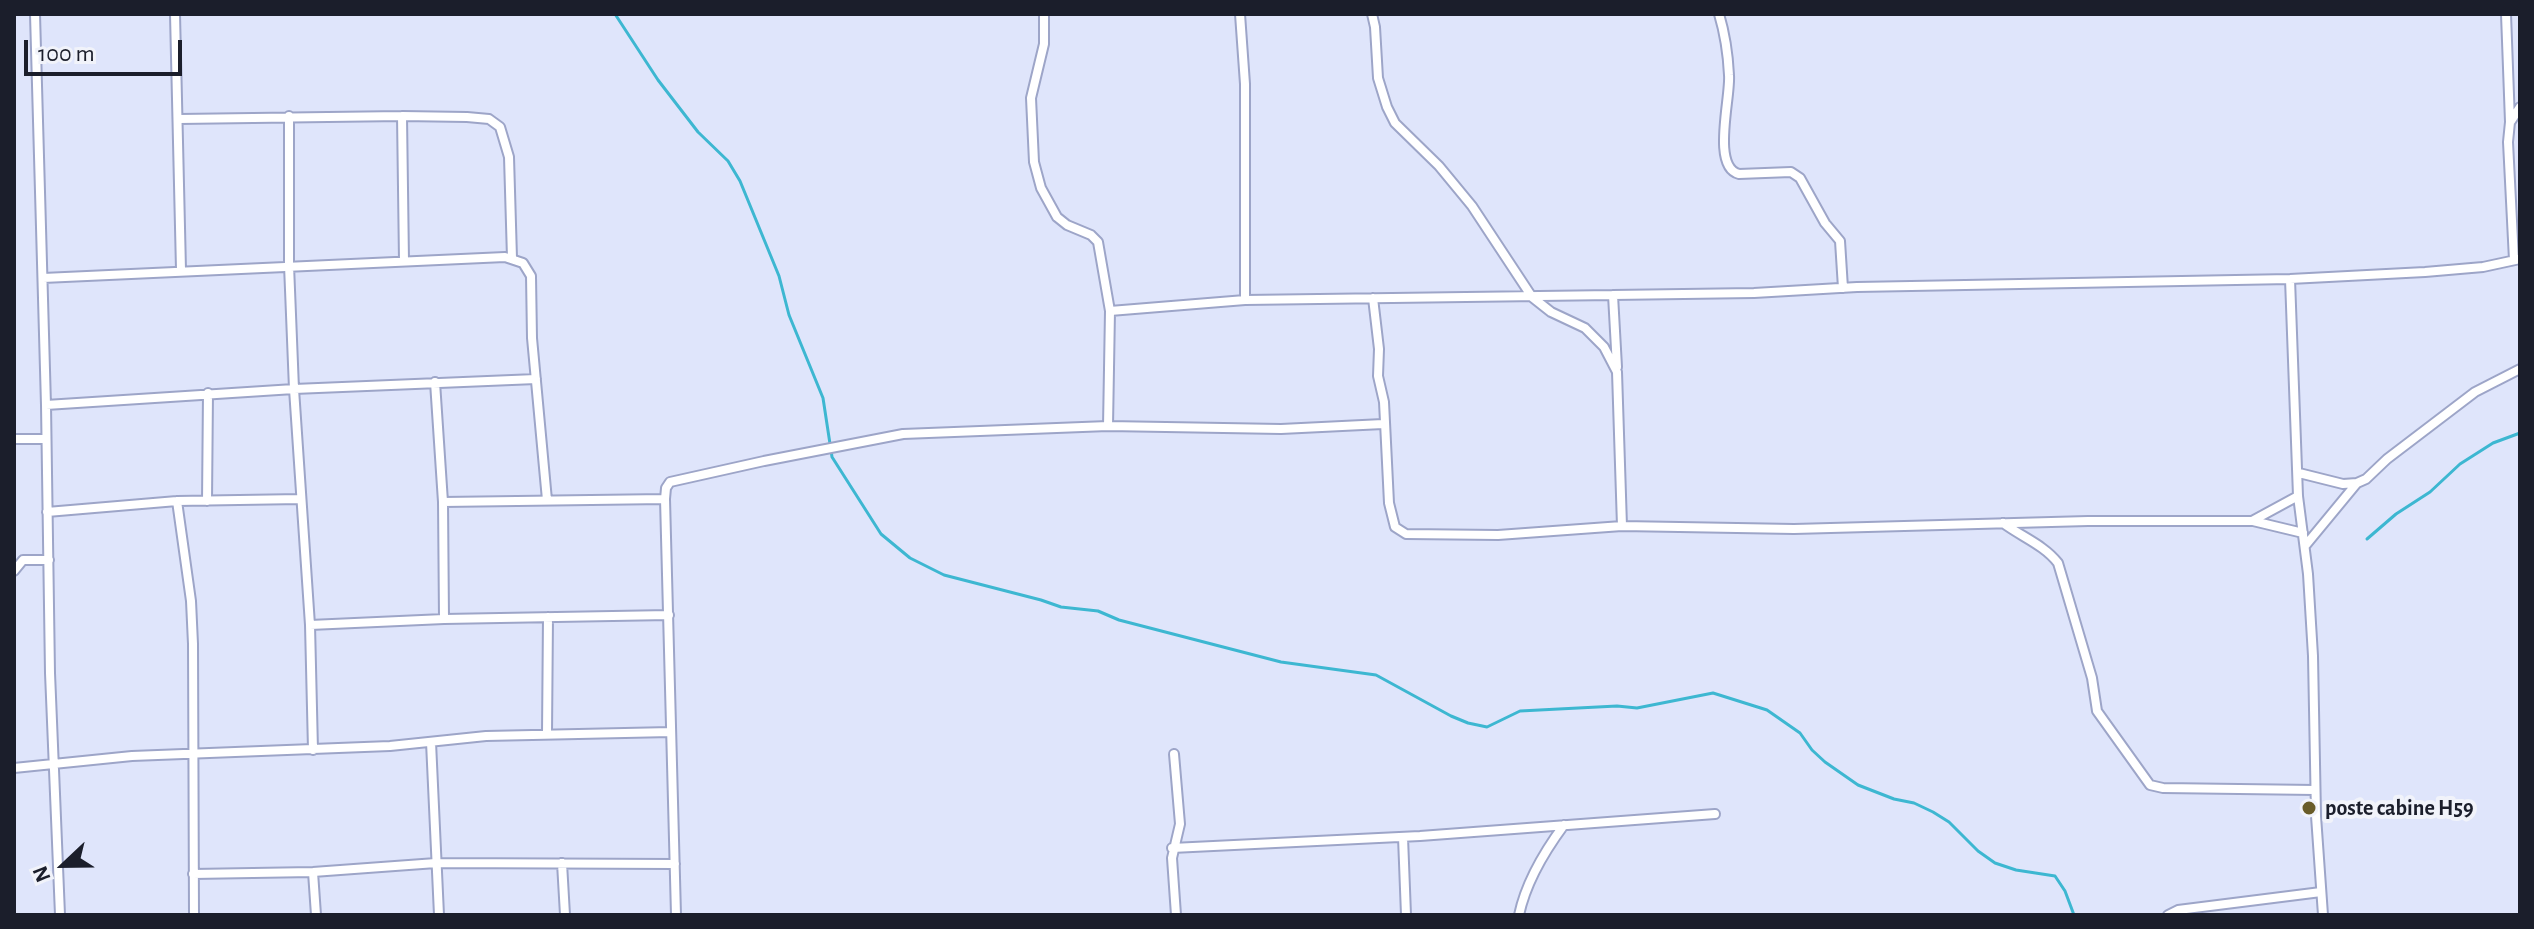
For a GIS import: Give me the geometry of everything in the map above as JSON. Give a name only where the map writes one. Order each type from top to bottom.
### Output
[{"type":"street","points":[[35,14],[53,765],[60,915]]},
{"type":"street","points":[[175,14],[181,270]]},
{"type":"street","points":[[1044,14],[1044,44],[1031,98],[1034,162],[1041,188],[1057,217],[1098,242],[1110,311],[1108,426]]},
{"type":"street","points":[[1240,14],[1245,99],[1245,300]]},
{"type":"street","points":[[1372,14],[1378,78],[1391,115],[1401,131],[1439,166],[1472,206],[1532,297],[1551,312],[1585,328],[1604,347],[1617,372]]},
{"type":"street","points":[[1719,14],[1730,77],[1730,96],[1723,131],[1728,166],[1732,172],[1739,174],[1795,173],[1825,223],[1840,241],[1843,288]]},
{"type":"street","points":[[1110,311],[1245,300],[1754,293],[1843,288],[2290,279],[2425,272],[2483,267],[2517,260],[2508,142],[2506,14]]},
{"type":"street","points":[[2510,122],[2520,107]]},
{"type":"street","points":[[289,116],[289,265],[310,625],[313,750]]},
{"type":"street","points":[[179,119],[402,116],[481,117],[496,122],[509,157],[512,258]]},
{"type":"street","points":[[402,116],[404,261]]},
{"type":"street","points":[[43,278],[289,265],[512,258],[523,263],[531,276],[532,338],[547,500]]},
{"type":"street","points":[[2290,279],[2298,496],[2313,656],[2315,790],[2323,915]]},
{"type":"street","points":[[1613,295],[1622,526]]},
{"type":"street","points":[[1373,298],[1379,349],[1378,376],[1384,402],[1389,503],[1392,521],[1400,532],[1498,535],[1622,526],[1794,529],[2252,521],[2303,533]]},
{"type":"street","points":[[2299,473],[2343,484],[2366,479],[2387,459],[2475,392],[2520,369]]},
{"type":"street","points":[[46,405],[208,393],[536,379]]},
{"type":"street","points":[[435,382],[443,502],[444,619]]},
{"type":"street","points":[[207,501],[208,393]]},
{"type":"street","points":[[676,915],[665,499],[668,485],[679,479],[903,434],[1108,426],[1281,429],[1383,424]]},
{"type":"street","points":[[14,439],[46,439]]},
{"type":"street","points":[[2305,546],[2357,483]]},
{"type":"street","points":[[2252,521],[2298,496]]},
{"type":"street","points":[[47,512],[177,501],[301,499]]},
{"type":"street","points":[[443,502],[665,499]]},
{"type":"street","points":[[177,501],[191,601],[195,704],[194,915]]},
{"type":"street","points":[[2003,523],[2049,551],[2058,563],[2092,678],[2097,711],[2150,785],[2163,788],[2315,790]]},
{"type":"street","points":[[14,571],[23,560],[49,560]]},
{"type":"street","points":[[310,625],[669,615]]},
{"type":"street","points":[[547,733],[548,617]]},
{"type":"street","points":[[14,768],[132,756],[313,750],[486,736],[671,732]]},
{"type":"street","points":[[431,742],[439,915]]},
{"type":"street","points":[[1174,754],[1180,824],[1172,848],[1176,915]]},
{"type":"street","points":[[1172,848],[1403,837],[1715,814]]},
{"type":"street","points":[[1519,915],[1522,900],[1542,856],[1564,825]]},
{"type":"street","points":[[1403,837],[1406,915]]},
{"type":"street","points":[[193,874],[313,872],[436,863],[675,864]]},
{"type":"street","points":[[562,863],[565,915]]},
{"type":"street","points":[[313,872],[316,915]]},
{"type":"street","points":[[2168,915],[2178,910],[2321,892]]},
{"type":"waterway","points":[[615,14],[658,80],[698,132],[728,161],[740,181],[779,276],[789,315],[823,398],[832,457],[881,534],[910,558],[944,575],[1061,607],[1098,611],[1119,620],[1281,662],[1376,675],[1451,716],[1487,727],[1520,711],[1617,706],[1637,708],[1713,693],[1767,710],[1800,733],[1825,762],[1858,785],[1933,812],[1949,822],[1995,863],[2055,876],[2065,891],[2074,915]]},
{"type":"waterway","points":[[2367,539],[2396,514],[2430,492],[2460,464],[2493,443],[2520,433]]},
{"type":"place","name":"poste cabine H59","points":[[2309,808]]}]
